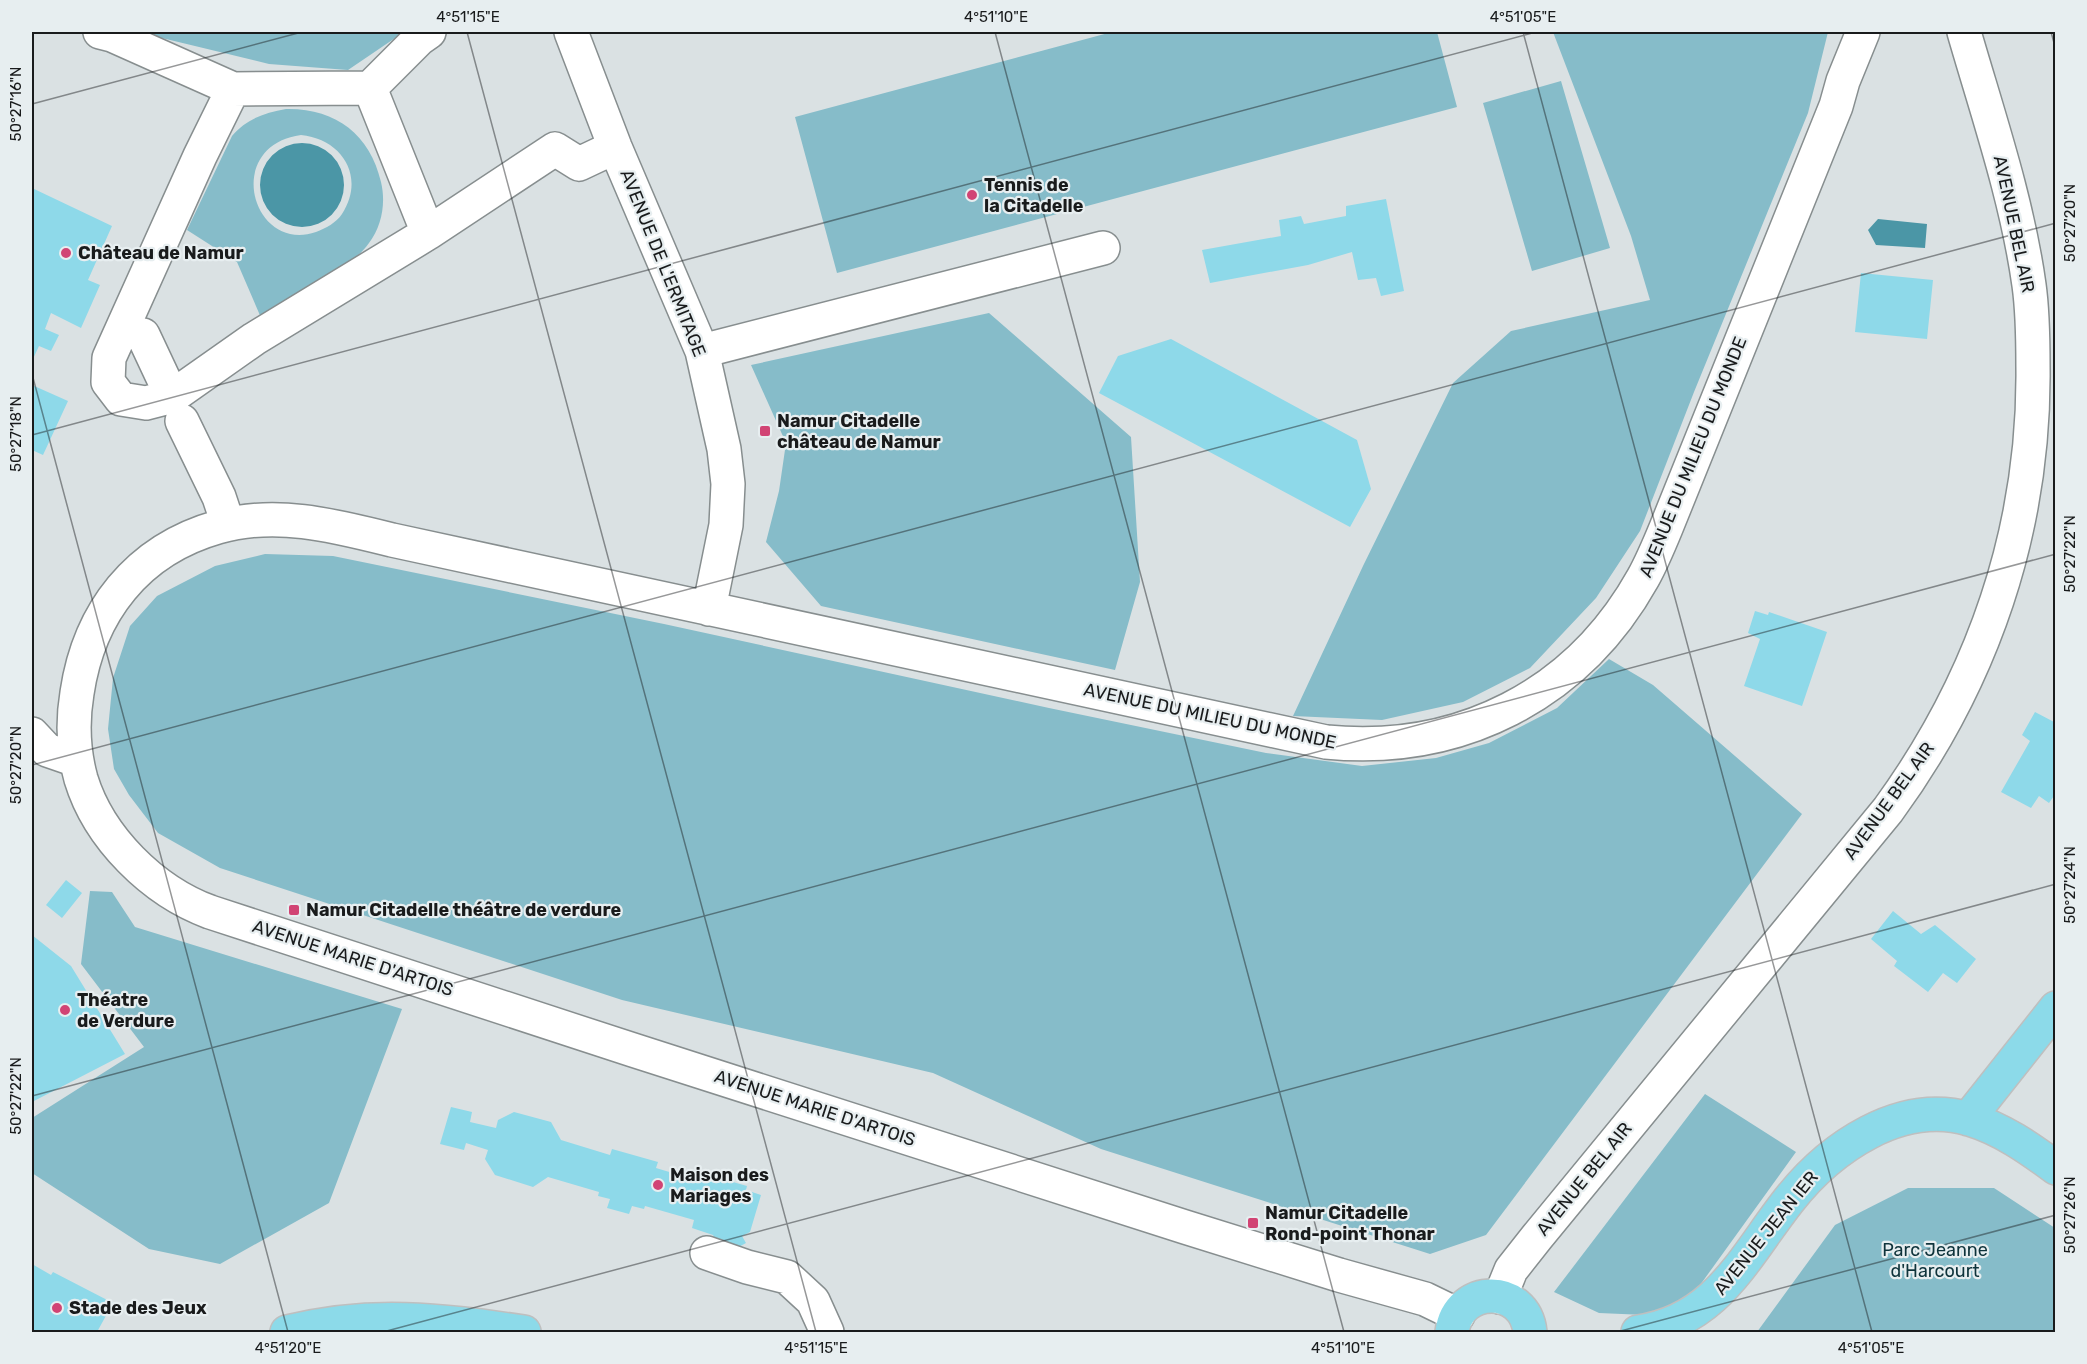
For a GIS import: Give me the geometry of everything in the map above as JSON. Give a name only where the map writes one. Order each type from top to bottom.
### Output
[{"type":"main road","points":[[1968,1119],[2055,1008]]},
{"type":"main road","name":"AVENUE JEAN IER","points":[[1638,1332],[1666,1326],[1683,1319],[1715,1297],[1815,1170],[1869,1132],[1904,1119],[1941,1115],[1968,1119],[2000,1131],[2055,1168]]},
{"type":"main road","points":[[1455,1324],[1465,1306],[1476,1299],[1489,1296],[1500,1297],[1520,1308],[1527,1320],[1530,1332]]},
{"type":"main road","points":[[287,1332],[345,1321],[386,1319],[442,1321],[524,1332]]},
{"type":"street","points":[[100,32],[112,35],[233,89],[370,88],[419,39],[429,32]]},
{"type":"street","name":"AVENUE DE L'ERMITAGE","points":[[571,32],[615,147],[702,351],[724,449],[728,484],[726,525],[709,609]]},
{"type":"street","name":"AVENUE DU MILIEU DU MONDE","points":[[709,609],[1326,742],[1380,744],[1403,742],[1467,728],[1508,712],[1549,686],[1580,660],[1616,620],[1644,577],[1666,528],[1836,106],[1843,81],[1863,32]]},
{"type":"street","name":"AVENUE BEL AIR","points":[[1500,1297],[1511,1270],[1537,1237],[1913,776],[1948,717],[1982,644],[2007,571],[2026,480],[2033,402],[2032,315],[2025,261],[2014,209],[1964,32]]},
{"type":"street","points":[[370,88],[428,233]]},
{"type":"street","points":[[233,89],[200,156],[109,357],[108,382],[121,399],[146,403],[173,396],[254,339],[428,233],[555,149],[579,164],[615,147]]},
{"type":"street","points":[[702,351],[1103,248]]},
{"type":"street","points":[[143,335],[166,384]]},
{"type":"street","points":[[182,421],[219,497],[228,524]]},
{"type":"street","name":"AVENUE MARIE D'ARTOIS","points":[[709,609],[402,543],[322,523],[288,520],[228,524],[188,537],[155,556],[118,591],[103,613],[86,651],[78,684],[73,732],[76,760],[88,795],[114,840],[156,882],[203,909],[633,1050],[1174,1223],[1339,1275],[1425,1299],[1455,1324]]},
{"type":"street","points":[[32,734],[47,750],[76,760]]},
{"type":"street","points":[[707,1253],[747,1267],[788,1277],[813,1301],[827,1332]]},
{"type":"green space","points":[[137,32],[404,32],[348,70],[269,64]]},
{"type":"green space","name":"Tennis de la Citadelle","points":[[1112,32],[1437,32],[1457,107],[837,273],[795,117]]},
{"type":"green space","points":[[1553,32],[1828,32],[1808,113],[1640,531],[1596,598],[1530,668],[1463,702],[1382,720],[1293,716],[1363,566],[1453,383],[1511,331],[1650,300],[1631,236]]},
{"type":"green space","points":[[1561,81],[1610,248],[1532,271],[1483,103]]},
{"type":"green space","points":[[286,109],[320,113],[348,127],[359,138],[376,165],[381,182],[383,206],[377,229],[359,254],[342,268],[262,320],[237,262],[187,230],[232,136],[249,121]],"holes":[[[301,135],[316,138],[328,144],[346,162],[350,174],[349,200],[342,214],[330,225],[316,232],[294,235],[276,228],[262,214],[255,196],[254,176],[261,158],[276,143]]]},
{"type":"green space","points":[[989,313],[1131,437],[1140,582],[1115,670],[821,606],[766,542],[779,491],[786,443],[751,365]]},
{"type":"green space","points":[[265,554],[333,556],[664,624],[1266,753],[1362,766],[1436,758],[1489,743],[1557,708],[1609,659],[1653,685],[1802,814],[1486,1235],[1430,1254],[1101,1149],[933,1073],[622,1000],[220,868],[158,833],[129,795],[114,769],[108,729],[113,678],[130,626],[157,596],[215,566]]},
{"type":"green space","points":[[90,891],[112,892],[135,927],[402,1009],[329,1203],[220,1264],[149,1249],[32,1173],[32,1118],[144,1047],[81,964]]},
{"type":"green space","points":[[1705,1094],[1796,1152],[1690,1299],[1645,1315],[1599,1313],[1554,1292]]},
{"type":"green space","name":"Parc Jeanne d'Harcourt","points":[[1908,1188],[1994,1188],[2055,1228],[2055,1332],[1757,1332],[1835,1225]]},
{"type":"shaded area","points":[[302,143],[325,150],[337,162],[344,185],[337,208],[325,220],[302,227],[279,220],[267,208],[260,185],[267,162],[279,150]]},
{"type":"shaded area","points":[[1878,219],[1927,224],[1925,248],[1876,245],[1868,230]]},
{"type":"building","name":"Château de Namur","points":[[32,188],[112,226],[88,280],[100,285],[81,328],[51,313],[45,329],[59,335],[51,351],[39,346],[32,361]]},
{"type":"building","points":[[1386,199],[1404,291],[1381,296],[1376,278],[1358,280],[1352,252],[1308,265],[1210,283],[1202,250],[1281,236],[1279,220],[1301,216],[1304,224],[1346,216],[1346,206]]},
{"type":"building","points":[[1861,273],[1933,280],[1927,339],[1855,332]]},
{"type":"building","points":[[1171,339],[1357,440],[1371,489],[1350,527],[1099,393],[1118,356]]},
{"type":"building","points":[[32,385],[68,401],[43,455],[32,450]]},
{"type":"building","points":[[1755,611],[1768,615],[1769,612],[1827,632],[1802,706],[1744,686],[1760,639],[1748,633]]},
{"type":"building","points":[[2035,712],[2056,723],[2056,793],[2049,803],[2039,796],[2031,808],[2001,792],[2030,741],[2022,735]]},
{"type":"building","points":[[66,880],[82,893],[62,918],[46,905]]},
{"type":"building","points":[[1893,911],[1921,934],[1935,925],[1976,959],[1957,983],[1943,973],[1928,992],[1894,966],[1897,961],[1871,939]]},
{"type":"building","name":"Théatre de Verdure","points":[[32,935],[71,966],[125,1054],[32,1102]]},
{"type":"building","name":"Maison des Mariages","points":[[451,1107],[472,1112],[470,1122],[496,1128],[498,1120],[514,1112],[551,1122],[561,1140],[610,1155],[612,1149],[658,1162],[656,1168],[706,1183],[708,1175],[747,1186],[746,1190],[761,1195],[750,1232],[742,1236],[746,1243],[724,1255],[713,1235],[692,1228],[694,1220],[645,1206],[644,1209],[632,1206],[629,1214],[607,1208],[610,1199],[598,1196],[599,1192],[548,1177],[533,1187],[495,1175],[485,1159],[488,1150],[466,1143],[464,1150],[440,1144]]},
{"type":"building","name":"Stade des Jeux","points":[[32,1264],[51,1275],[53,1272],[113,1303],[97,1332],[32,1332]]},
{"type":"place","name":"Tennis de la Citadelle","points":[[972,195]]},
{"type":"place","name":"Château de Namur","points":[[66,253]]},
{"type":"place","name":"Namur Citadelle château de Namur","points":[[765,431]]},
{"type":"place","name":"Namur Citadelle théâtre de verdure","points":[[294,910]]},
{"type":"place","name":"Théatre de Verdure","points":[[65,1010]]},
{"type":"place","name":"Maison des Mariages","points":[[658,1185]]},
{"type":"place","name":"Namur Citadelle Rond-point Thonar","points":[[1253,1223]]},
{"type":"place","name":"Stade des Jeux","points":[[57,1308]]}]
